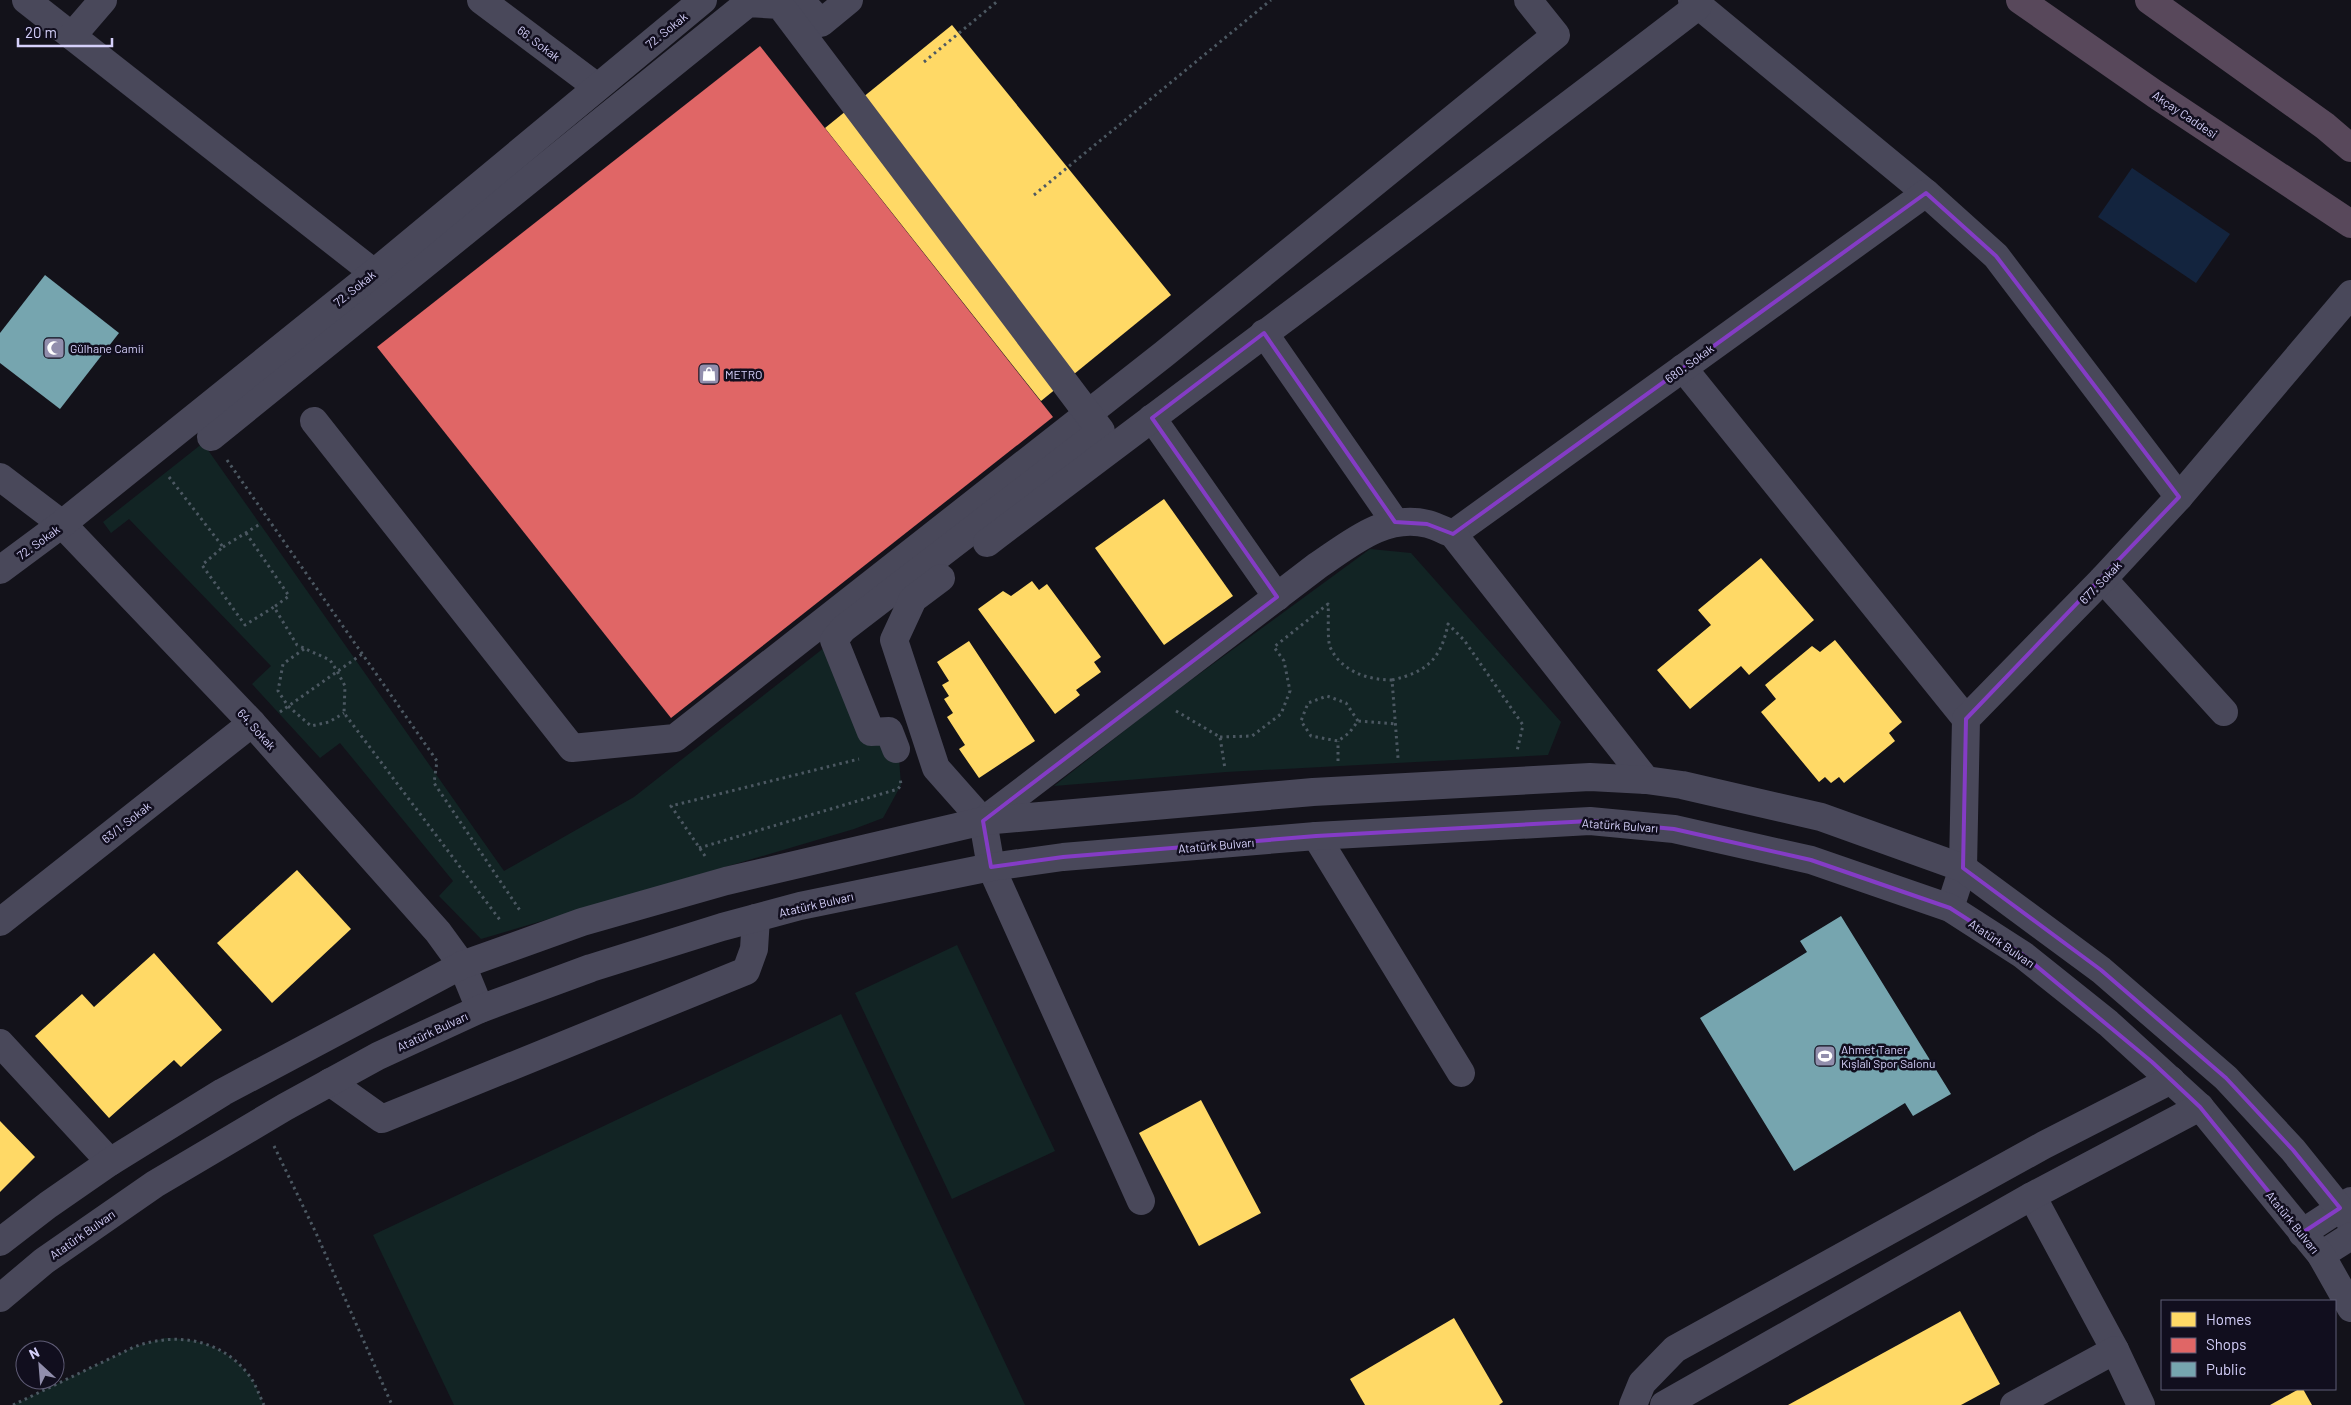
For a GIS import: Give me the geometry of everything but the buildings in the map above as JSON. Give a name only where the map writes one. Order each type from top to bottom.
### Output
[{"type":"highway","name":"Akçay Caddesi","points":[[2020,0],[2155,94],[2351,224]]},
{"type":"highway","points":[[2149,0],[2325,126],[2351,148]]},
{"type":"street","points":[[26,0],[374,273]]},
{"type":"street","points":[[72,36],[102,0]]},
{"type":"street","name":"66. Sokak","points":[[481,0],[597,87]]},
{"type":"street","name":"72. Sokak","points":[[0,570],[62,524],[374,273],[703,0]]},
{"type":"street","points":[[800,0],[821,23],[849,0]]},
{"type":"street","points":[[314,421],[572,748],[676,738],[1164,354],[1556,35],[1528,0]]},
{"type":"street","points":[[211,437],[748,2],[780,5],[1101,431],[844,629],[834,640],[871,732],[889,731],[896,750]]},
{"type":"street","points":[[1141,1201],[991,867],[983,821],[936,768],[894,640],[913,599],[1264,333],[1467,184],[1695,3],[1926,193],[1996,256],[2179,497]]},
{"type":"street","name":"680. Sokak","points":[[1453,534],[1926,193]]},
{"type":"street","name":"677. Sokak","points":[[1966,719],[2103,579],[2179,497],[2351,294]]},
{"type":"street","points":[[1264,333],[1395,522]]},
{"type":"street","points":[[1683,368],[1966,719],[1964,868],[1950,908]]},
{"type":"street","points":[[1152,418],[1277,597]]},
{"type":"street","name":"64. Sokak","points":[[0,476],[62,524],[255,726],[438,932],[462,964],[480,1009]]},
{"type":"street","points":[[983,821],[1277,597],[1366,532],[1395,522],[1426,524],[1453,534],[1646,780]]},
{"type":"street","points":[[2103,579],[2224,712]]},
{"type":"street","name":"63/1. Sokak","points":[[0,922],[255,726]]},
{"type":"street","points":[[0,1242],[48,1204],[110,1162],[223,1092],[462,964],[582,922],[726,881],[983,821],[1313,792],[1590,777],[1646,780],[1682,785],[1821,817],[1964,868],[2100,970],[2226,1078],[2347,1210],[2302,1233]]},
{"type":"street","name":"Atatürk Bulvarı","points":[[0,1298],[44,1260],[154,1184],[378,1056],[480,1009],[591,968],[722,927],[810,904],[991,867],[1062,857],[1316,836],[1590,821],[1674,829],[1811,860],[1950,908],[2023,955],[2108,1023],[2200,1108],[2320,1255],[2351,1308]]},
{"type":"street","points":[[1316,836],[1461,1074]]},
{"type":"street","points":[[330,1082],[382,1119],[746,971],[754,949],[756,918]]},
{"type":"street","points":[[0,1043],[110,1162]]},
{"type":"street","points":[[1633,1405],[1642,1383],[1674,1349],[2044,1145],[2171,1080]]},
{"type":"street","points":[[1664,1405],[2032,1196],[2200,1108]]},
{"type":"street","points":[[2032,1196],[2115,1350],[2141,1405]]},
{"type":"street","points":[[2320,1255],[2351,1236]]},
{"type":"street","points":[[2014,1405],[2115,1350]]},
{"type":"path","points":[[924,62],[999,0]]},
{"type":"path","points":[[1034,195],[1271,0]]},
{"type":"path","points":[[211,437],[437,761],[434,783],[528,941]]},
{"type":"path","points":[[166,472],[223,547]]},
{"type":"path","points":[[246,533],[289,596],[245,625],[202,565],[223,547],[260,524]]},
{"type":"path","points":[[1169,707],[1220,736],[1252,736],[1281,714],[1290,691],[1284,661],[1274,647],[1328,604],[1330,646],[1345,668],[1363,676],[1392,680],[1416,673],[1433,661],[1444,645],[1448,624],[1464,640],[1523,725],[1515,756]]},
{"type":"path","points":[[274,607],[297,645],[330,660],[338,670],[345,686],[344,713],[528,941]]},
{"type":"path","points":[[304,648],[283,664],[278,691],[288,706],[311,726],[329,722],[344,713]]},
{"type":"path","points":[[255,726],[288,706],[362,654]]},
{"type":"path","points":[[1392,680],[1398,763]]},
{"type":"path","points":[[1327,696],[1346,703],[1358,721],[1349,734],[1338,742],[1310,736],[1301,721],[1308,703],[1327,696]]},
{"type":"path","points":[[1358,721],[1396,724]]},
{"type":"path","points":[[1220,736],[1226,772]]},
{"type":"path","points":[[1338,742],[1338,766]]},
{"type":"path","points":[[710,863],[671,806],[896,750]]},
{"type":"path","points":[[700,848],[898,789]]},
{"type":"path","points":[[271,1116],[274,1146],[316,1233],[392,1405]]},
{"type":"path","points":[[13,1405],[149,1341],[181,1338],[212,1346],[238,1363],[249,1375],[264,1405]]},
{"type":"highlighted area","points":[[1926,193],[1996,256],[2179,497],[1966,719],[1963,868],[2101,970],[2226,1078],[2293,1150],[2340,1208],[2302,1233],[2200,1107],[2152,1062],[2023,955],[1950,908],[1811,860],[1674,829],[1590,821],[1316,836],[1063,857],[991,867],[983,821],[1277,597],[1152,418],[1264,333],[1395,522],[1427,524],[1453,534]]},
{"type":"shaded area","points":[[203,443],[504,871],[634,797],[834,640],[899,758],[901,785],[883,818],[854,829],[481,939],[439,896],[453,881],[340,743],[320,758],[252,684],[271,666],[129,519],[111,533],[103,522]]},
{"type":"shaded area","points":[[1370,549],[1411,553],[1561,722],[1548,755],[1226,772],[1054,786],[1161,702]]},
{"type":"shaded area","points":[[957,945],[1055,1151],[952,1199],[855,993]]},
{"type":"shaded area","points":[[841,1014],[1025,1405],[454,1405],[373,1235]]},
{"type":"shaded area","points":[[165,1338],[189,1340],[211,1346],[231,1357],[240,1365],[255,1385],[264,1405],[13,1405],[44,1390],[65,1390],[65,1380],[134,1347]]},
{"type":"water","points":[[2132,168],[2230,234],[2196,283],[2098,217]]},
{"type":"place","name":"Gülhane Camii","points":[[54,348]]},
{"type":"place","name":"METRO","points":[[709,374]]},
{"type":"place","name":"Ahmet Taner Kışlalı Spor Salonu","points":[[1825,1056]]}]
